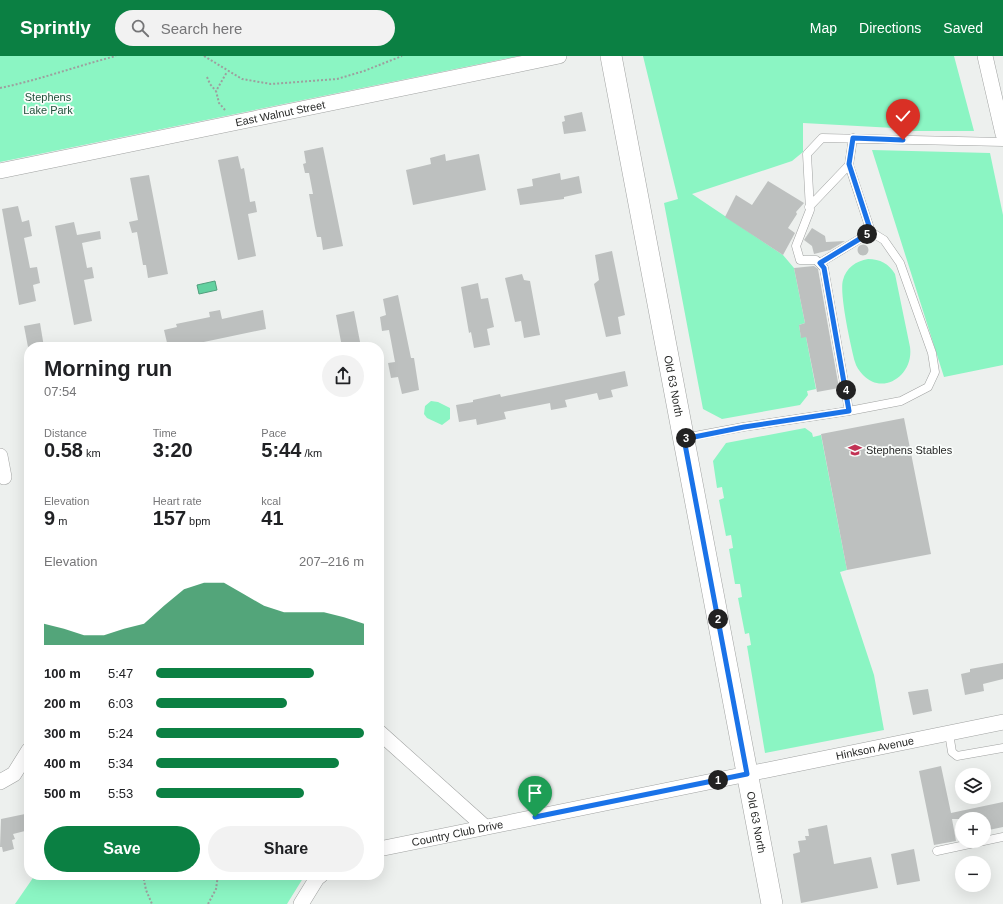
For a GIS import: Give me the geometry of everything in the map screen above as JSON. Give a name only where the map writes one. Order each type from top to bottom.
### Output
[{"type":"main road","name":"Old 63 North","points":[[611,56],[772,904]]},
{"type":"street","name":"East Walnut Street","points":[[0,171],[559,56]]},
{"type":"street","points":[[985,56],[1003,134]]},
{"type":"street","points":[[0,456],[4,476]]},
{"type":"street","name":"Hinkson Avenue","points":[[747,774],[1003,722]]},
{"type":"street","points":[[384,736],[485,827]]},
{"type":"street","points":[[0,782],[14,774],[24,758]]},
{"type":"street","name":"Country Club Drive","points":[[384,848],[747,774]]},
{"type":"street","points":[[300,904],[316,880]]},
{"type":"lane","points":[[849,411],[824,268],[816,260],[800,260],[796,246],[809,207],[807,154],[822,138],[1003,142]]},
{"type":"lane","points":[[684,439],[744,427],[849,411],[901,401],[928,387],[935,372],[932,354],[900,263],[884,240],[871,232],[849,164],[853,138]]},
{"type":"lane","points":[[809,207],[849,164]]},
{"type":"lane","points":[[820,263],[871,232]]},
{"type":"lane","points":[[949,733],[952,752],[957,756],[1003,748]]},
{"type":"lane","points":[[937,851],[1003,837]]},
{"type":"path","points":[[0,88],[46,77],[78,66],[116,56]]},
{"type":"path","points":[[204,56],[242,79],[271,84],[304,83],[344,77],[402,56]]},
{"type":"path","points":[[216,91],[228,71]]},
{"type":"path","points":[[208,77],[210,84],[216,91],[219,103],[231,124]]},
{"type":"path","points":[[144,880],[146,890],[152,904]]},
{"type":"path","points":[[208,904],[218,885],[218,880]]},
{"type":"green space","name":"Stephens Lake Park","points":[[0,56],[519,56],[0,162]]},
{"type":"green space","points":[[643,56],[954,56],[974,131],[897,131],[894,128],[803,123],[803,152],[792,161],[692,194],[783,255],[794,268],[805,323],[799,325],[801,337],[806,337],[816,389],[807,391],[808,395],[800,405],[722,419],[703,409],[664,203],[678,199]]},
{"type":"green space","points":[[872,150],[990,153],[1003,215],[1003,365],[944,377]]},
{"type":"green space","points":[[868,259],[884,263],[890,267],[895,274],[910,347],[910,357],[907,366],[902,374],[888,383],[871,381],[863,375],[858,368],[851,345],[844,308],[842,287],[844,276],[852,266],[859,261]]},
{"type":"green space","points":[[431,401],[438,402],[450,408],[450,419],[442,425],[427,418],[424,414],[425,406]]},
{"type":"green space","points":[[805,428],[812,433],[813,437],[821,435],[847,570],[840,572],[874,675],[884,730],[765,753],[747,646],[751,645],[749,633],[745,634],[738,598],[742,597],[740,584],[735,584],[729,549],[733,548],[731,535],[726,536],[719,500],[724,498],[722,487],[717,488],[713,461],[726,443]]},
{"type":"green space","points":[[32,880],[302,880],[287,904],[15,904]]},
{"type":"shaded area","points":[[215,281],[217,290],[199,294],[197,285]]},
{"type":"building","points":[[582,112],[586,131],[564,134],[562,122],[565,121],[564,116]]},
{"type":"building","points":[[323,147],[343,246],[323,250],[321,237],[317,237],[315,228],[309,194],[313,194],[309,173],[305,173],[303,164],[306,163],[304,151]]},
{"type":"building","points":[[445,154],[446,161],[479,154],[486,190],[413,205],[406,170],[431,164],[430,158]]},
{"type":"building","points":[[238,156],[241,169],[244,168],[250,202],[255,201],[257,212],[248,214],[256,256],[238,260],[218,160]]},
{"type":"building","points":[[560,173],[561,180],[579,176],[582,193],[564,197],[564,199],[520,205],[517,189],[533,186],[532,179]]},
{"type":"building","points":[[149,175],[168,274],[148,278],[146,265],[143,265],[137,232],[132,233],[129,222],[138,220],[130,178]]},
{"type":"building","points":[[768,181],[804,203],[796,212],[797,214],[788,228],[795,233],[783,255],[725,217],[736,195],[752,205]]},
{"type":"building","points":[[18,206],[22,222],[29,220],[32,236],[24,238],[30,268],[37,267],[40,283],[33,285],[36,301],[19,305],[2,209]]},
{"type":"building","points":[[74,222],[77,235],[100,231],[101,239],[82,243],[87,268],[92,267],[94,278],[84,280],[92,321],[74,325],[55,226]]},
{"type":"building","points":[[812,228],[825,236],[826,242],[845,241],[830,250],[814,254],[812,246],[804,240]]},
{"type":"building","points":[[861,245],[865,245],[867,246],[867,254],[861,255],[858,252],[858,248]]},
{"type":"building","points":[[612,251],[625,315],[618,317],[621,334],[606,337],[594,284],[599,280],[595,255]]},
{"type":"building","points":[[814,266],[818,269],[839,388],[817,392],[806,337],[801,338],[799,325],[805,323],[794,268]]},
{"type":"building","points":[[522,274],[524,280],[530,281],[540,335],[524,338],[521,321],[515,322],[505,278]]},
{"type":"building","points":[[478,283],[481,299],[488,298],[494,327],[487,329],[490,345],[474,348],[471,332],[469,333],[461,287]]},
{"type":"building","points":[[398,295],[411,358],[414,358],[419,390],[402,394],[398,377],[391,378],[388,363],[395,362],[389,330],[382,331],[380,317],[386,315],[383,299]]},
{"type":"building","points":[[220,310],[222,319],[263,310],[266,329],[204,342],[167,342],[164,330],[177,327],[176,324],[210,317],[209,312]]},
{"type":"building","points":[[354,311],[360,342],[341,342],[336,315]]},
{"type":"building","points":[[40,323],[43,342],[27,342],[24,326]]},
{"type":"building","points":[[625,371],[628,386],[611,390],[613,397],[599,400],[597,393],[565,400],[567,407],[551,410],[550,403],[504,412],[506,419],[477,425],[476,419],[459,422],[456,405],[473,402],[473,400],[500,394],[501,397]]},
{"type":"building","points":[[904,418],[931,554],[847,570],[821,434]]},
{"type":"building","points":[[1003,663],[1003,679],[983,684],[984,691],[965,695],[961,674],[970,672],[970,669]]},
{"type":"building","points":[[928,689],[932,711],[913,715],[908,692]]},
{"type":"building","points":[[941,766],[951,813],[955,812],[955,819],[952,819],[955,841],[934,845],[919,771]]},
{"type":"building","points":[[1003,802],[1003,827],[991,830],[991,812],[956,812]]},
{"type":"building","points":[[24,814],[24,831],[13,834],[15,839],[12,840],[14,849],[3,852],[2,847],[0,847],[1,819]]},
{"type":"building","points":[[827,825],[834,864],[871,857],[878,888],[801,903],[793,854],[800,852],[798,841],[806,840],[805,836],[809,836],[808,829]]},
{"type":"building","points":[[914,849],[920,881],[897,885],[891,854]]},
{"type":"place","name":"Stephens Stables","points":[[855,450]]},
{"type":"route","points":[[535,817],[747,774],[684,439],[744,427],[849,411],[824,268],[820,263],[871,232],[849,164],[853,138],[903,140]]}]
